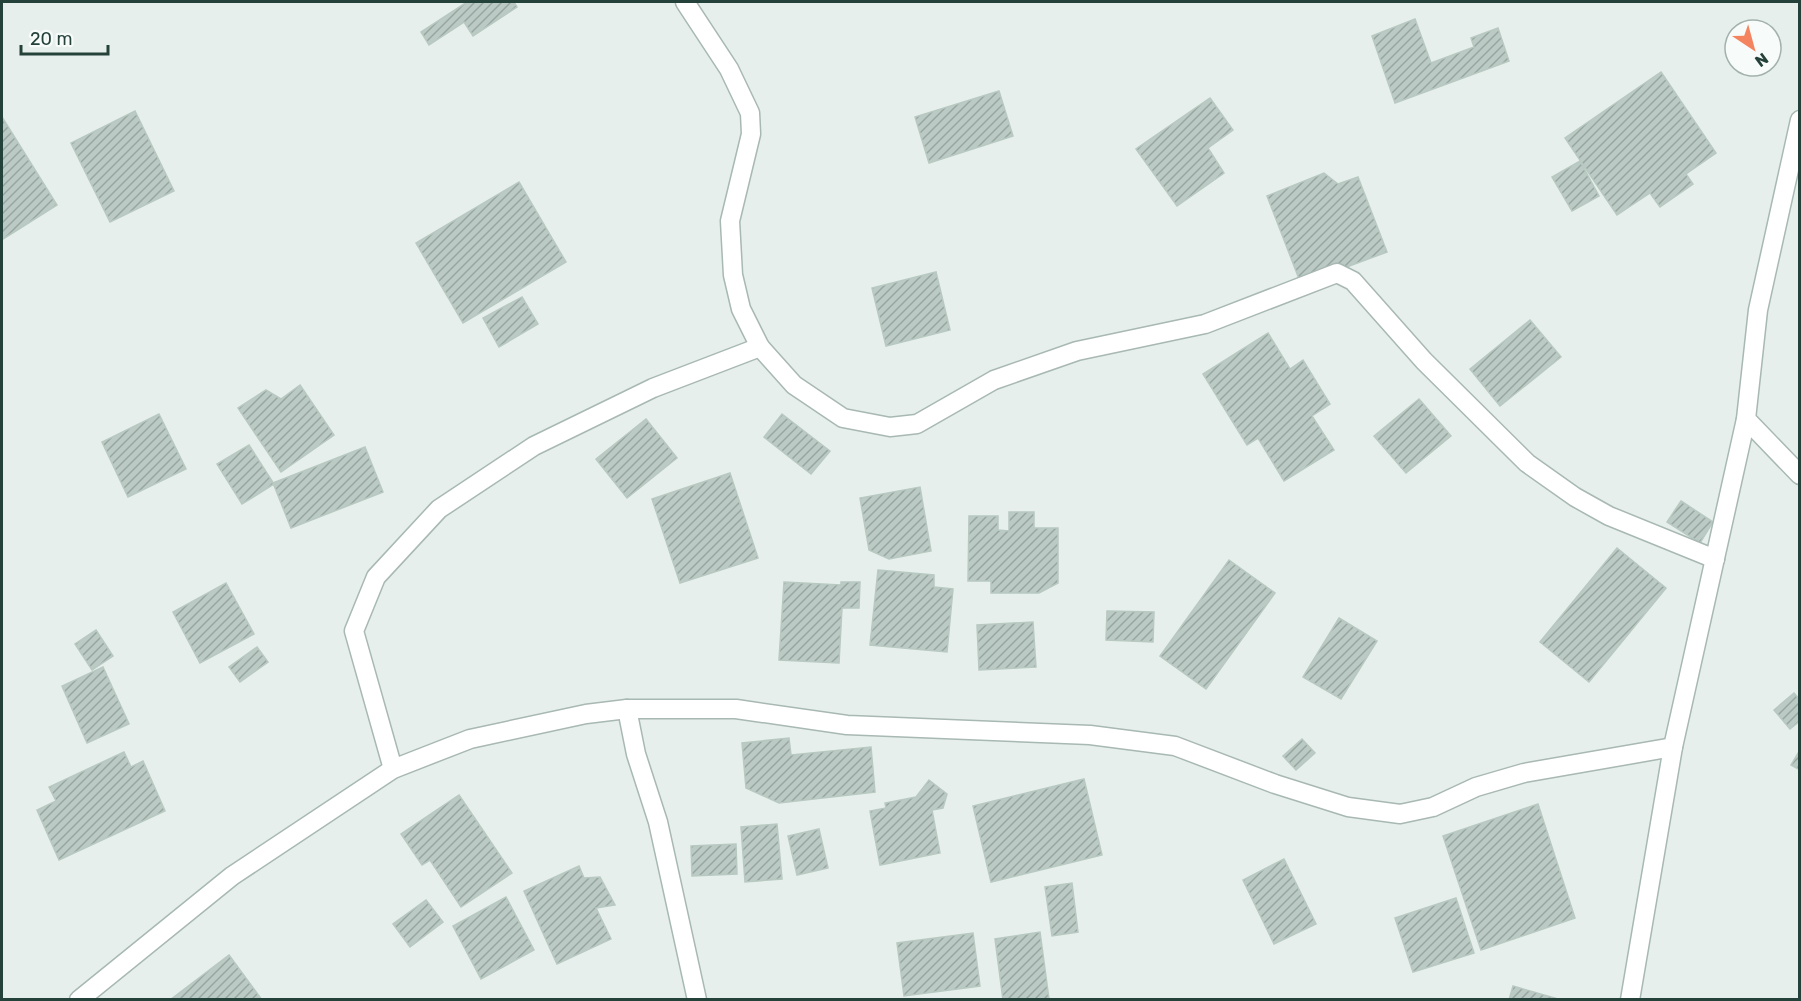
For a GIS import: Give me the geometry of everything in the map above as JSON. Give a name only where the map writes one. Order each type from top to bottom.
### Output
[{"type":"street","points":[[685,2],[729,69],[750,113],[751,134],[730,221],[733,275],[741,309],[760,347],[794,385],[843,418],[890,426],[917,424],[993,380],[1077,351],[1205,324],[1337,273],[1353,281],[1424,361],[1527,463],[1575,497],[1609,516],[1715,559]]},
{"type":"street","points":[[1630,999],[1673,747],[1746,419],[1758,310],[1800,120]]},
{"type":"street","points":[[393,769],[354,631],[376,577],[439,509],[534,446],[653,388],[760,347]]},
{"type":"street","points":[[1746,419],[1800,475]]},
{"type":"street","points":[[79,999],[232,876],[393,769],[470,739],[586,714],[627,709],[736,709],[846,725],[1090,735],[1175,746],[1275,784],[1348,807],[1400,813],[1433,807],[1476,787],[1524,773],[1673,747]]},
{"type":"street","points":[[627,709],[636,754],[658,822],[697,999]]},
{"type":"building","points":[[467,2],[514,2],[517,7],[473,36],[464,22],[429,45],[421,32]]},
{"type":"building","points":[[1415,19],[1431,63],[1474,47],[1471,38],[1498,28],[1509,61],[1395,103],[1372,36]]},
{"type":"building","points":[[1661,72],[1716,153],[1686,174],[1693,184],[1660,207],[1650,193],[1617,215],[1565,138]]},
{"type":"building","points":[[999,91],[1013,136],[929,163],[915,117]]},
{"type":"building","points":[[1210,98],[1233,130],[1208,148],[1224,173],[1177,206],[1136,149]]},
{"type":"building","points":[[135,111],[174,191],[110,222],[71,143]]},
{"type":"building","points":[[2,117],[57,205],[3,239],[2,236]]},
{"type":"building","points":[[1580,161],[1599,196],[1572,211],[1552,177]]},
{"type":"building","points":[[1324,173],[1338,184],[1358,177],[1387,252],[1301,284],[1267,196]]},
{"type":"building","points":[[519,182],[566,262],[463,323],[416,243]]},
{"type":"building","points":[[936,272],[950,330],[886,346],[872,288]]},
{"type":"building","points":[[522,297],[538,324],[499,347],[483,318]]},
{"type":"building","points":[[1530,320],[1561,357],[1500,406],[1470,369]]},
{"type":"building","points":[[1268,333],[1290,369],[1303,360],[1330,404],[1312,416],[1334,450],[1284,481],[1258,438],[1247,445],[1203,374]]},
{"type":"building","points":[[300,385],[334,435],[281,472],[238,408],[266,390],[281,399]]},
{"type":"building","points":[[1419,399],[1451,436],[1406,473],[1374,436]]},
{"type":"building","points":[[159,414],[186,469],[128,497],[102,442]]},
{"type":"building","points":[[782,414],[830,451],[811,474],[764,437]]},
{"type":"building","points":[[646,419],[677,458],[627,498],[596,459]]},
{"type":"building","points":[[249,445],[274,484],[242,504],[217,464]]},
{"type":"building","points":[[365,447],[383,492],[291,528],[273,483]]},
{"type":"building","points":[[730,473],[758,558],[680,583],[652,499]]},
{"type":"building","points":[[920,487],[931,551],[889,559],[869,550],[860,498]]},
{"type":"building","points":[[1681,501],[1713,522],[1700,543],[1667,522]]},
{"type":"building","points":[[1009,512],[1034,512],[1034,528],[1058,528],[1058,583],[1039,593],[991,593],[991,581],[968,581],[969,516],[998,516],[998,530],[1009,531]]},
{"type":"building","points":[[1617,548],[1666,588],[1589,682],[1540,642]]},
{"type":"building","points":[[1229,560],[1275,593],[1206,689],[1160,656]]},
{"type":"building","points":[[878,570],[934,575],[934,587],[953,589],[947,652],[870,645]]},
{"type":"building","points":[[784,582],[841,585],[841,582],[860,582],[859,608],[842,608],[839,663],[779,660]]},
{"type":"building","points":[[226,583],[254,634],[200,663],[173,612]]},
{"type":"building","points":[[1107,611],[1154,612],[1153,642],[1106,640]]},
{"type":"building","points":[[1339,618],[1377,641],[1341,699],[1303,677]]},
{"type":"building","points":[[1033,622],[1036,667],[979,670],[977,625]]},
{"type":"building","points":[[96,630],[113,656],[92,670],[75,644]]},
{"type":"building","points":[[257,647],[268,662],[240,682],[229,667]]},
{"type":"building","points":[[103,667],[129,724],[87,743],[62,686]]},
{"type":"building","points":[[1794,693],[1800,700],[1800,721],[1790,729],[1774,710]]},
{"type":"building","points":[[789,738],[791,755],[871,747],[875,792],[779,803],[746,788],[742,743]]},
{"type":"building","points":[[1302,739],[1315,753],[1296,770],[1283,756]]},
{"type":"building","points":[[1800,750],[1800,770],[1791,765]]},
{"type":"building","points":[[124,752],[131,767],[143,761],[165,811],[59,860],[37,810],[56,801],[49,787]]},
{"type":"building","points":[[1084,779],[1102,855],[991,882],[973,806]]},
{"type":"building","points":[[929,780],[947,794],[943,808],[932,810],[940,853],[880,865],[870,811],[886,808],[885,803],[916,797]]},
{"type":"building","points":[[459,795],[512,873],[461,907],[430,860],[422,865],[401,834]]},
{"type":"building","points":[[1538,804],[1575,918],[1481,950],[1443,836]]},
{"type":"building","points":[[777,824],[782,879],[745,882],[741,827]]},
{"type":"building","points":[[819,829],[828,868],[797,875],[788,836]]},
{"type":"building","points":[[736,844],[737,874],[692,876],[691,846]]},
{"type":"building","points":[[1284,859],[1316,924],[1274,944],[1243,880]]},
{"type":"building","points":[[579,866],[584,878],[600,877],[615,905],[596,908],[611,939],[557,964],[524,891]]},
{"type":"building","points":[[1072,883],[1078,932],[1052,936],[1045,887]]},
{"type":"building","points":[[506,897],[534,950],[481,979],[453,926]]},
{"type":"building","points":[[1456,898],[1474,953],[1413,972],[1395,918]]},
{"type":"building","points":[[426,900],[443,922],[410,947],[393,924]]},
{"type":"building","points":[[1040,932],[1049,999],[1003,1000],[995,939]]},
{"type":"building","points":[[973,933],[980,986],[904,996],[897,943]]},
{"type":"building","points":[[229,955],[262,1000],[170,1000]]},
{"type":"building","points":[[1513,986],[1558,999],[1509,1000]]}]
